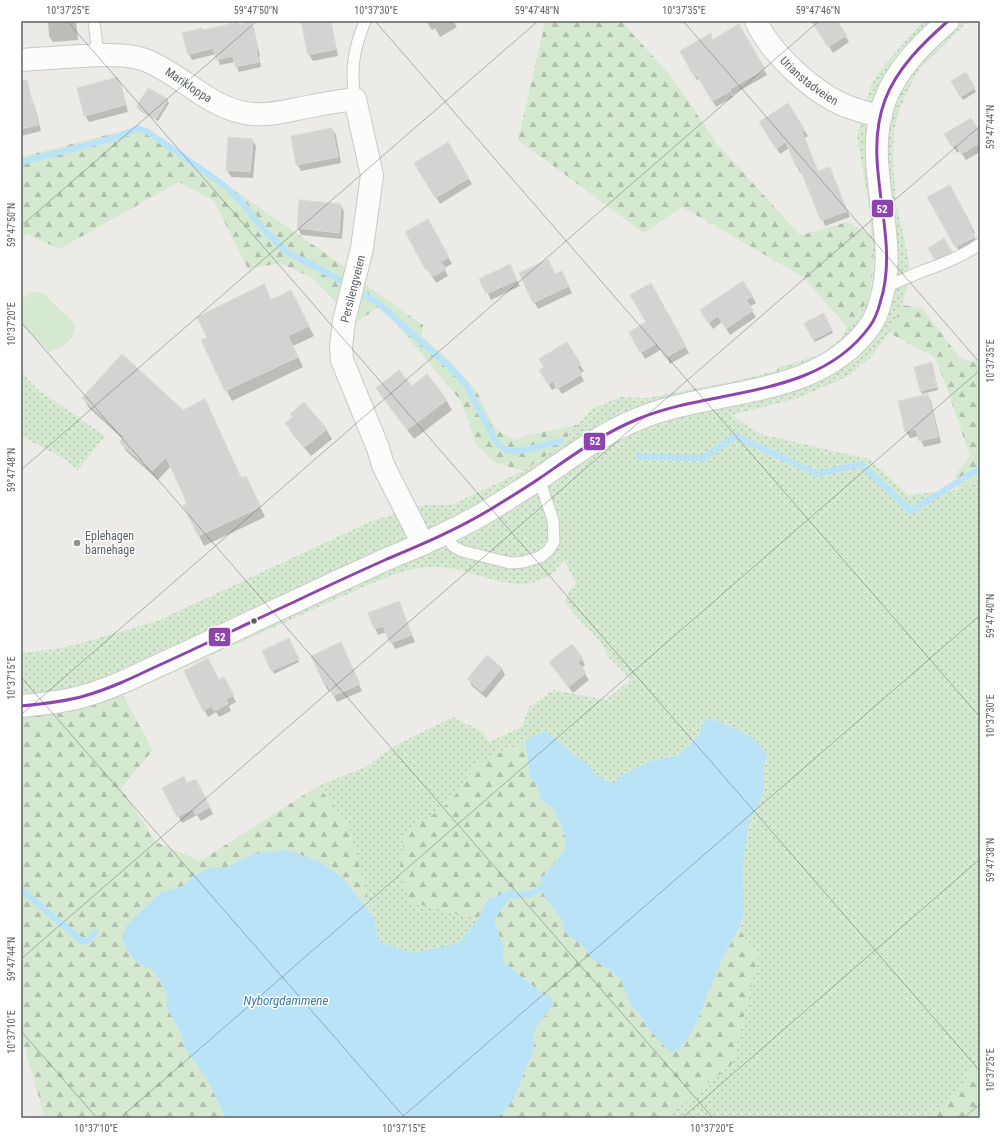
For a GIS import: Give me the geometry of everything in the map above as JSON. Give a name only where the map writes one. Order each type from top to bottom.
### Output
[{"type":"main road","points":[[21,706],[52,703],[82,697],[119,684],[292,603],[423,544],[490,509],[539,479],[606,433],[648,415],[680,405],[773,386],[809,374],[827,365],[845,353],[860,340],[873,322],[885,287],[887,262],[886,240],[877,152],[877,137],[884,102],[899,74],[924,42],[948,21]]},
{"type":"main road","name":"Urianstadveien","points":[[760,23],[774,50],[800,77],[844,105],[881,116]]},
{"type":"main road","name":"Marikloppa","points":[[21,60],[117,55],[143,59],[167,71],[212,100],[242,112],[265,114],[355,99]]},
{"type":"main road","name":"Persilengveien","points":[[355,99],[372,175],[362,248],[344,321],[342,360],[378,448],[383,465],[423,544]]},
{"type":"lane","points":[[94,21],[98,56]]},
{"type":"lane","name":"Persilengveien","points":[[355,99],[352,80],[354,60],[359,36],[365,21]]},
{"type":"lane","points":[[885,287],[959,257],[980,244]]},
{"type":"lane","points":[[446,533],[453,546],[462,551],[510,563],[523,562],[540,557],[548,552],[554,542],[553,520],[539,479]]},
{"type":"green space","points":[[548,21],[621,21],[670,75],[718,145],[800,235],[848,222],[872,236],[873,274],[868,296],[863,307],[847,327],[803,277],[682,207],[644,233],[518,140],[545,23]]},
{"type":"green space","points":[[923,21],[968,21],[920,68],[898,113],[894,133],[893,159],[896,203],[909,261],[907,285],[902,305],[889,333],[871,357],[854,372],[836,382],[795,399],[731,415],[760,434],[869,459],[908,495],[958,490],[980,477],[980,1059],[957,1091],[926,1118],[666,1118],[732,1064],[758,958],[739,928],[744,914],[743,866],[748,828],[750,820],[757,809],[764,790],[764,765],[768,755],[756,741],[741,731],[710,718],[703,722],[699,735],[679,756],[650,761],[622,775],[615,783],[603,780],[595,774],[589,765],[578,758],[546,731],[476,765],[451,801],[405,835],[410,902],[478,919],[459,944],[414,953],[379,942],[348,825],[318,786],[366,767],[396,745],[453,717],[483,732],[489,742],[522,727],[529,707],[554,690],[606,700],[631,679],[608,657],[601,642],[574,614],[565,602],[569,591],[576,583],[564,560],[548,577],[519,584],[506,583],[467,572],[441,567],[413,569],[368,585],[123,695],[58,714],[21,717],[21,653],[56,649],[78,644],[157,621],[374,520],[425,505],[451,505],[523,471],[560,446],[592,409],[620,397],[646,398],[735,381],[775,371],[780,367],[819,355],[841,339],[847,327],[857,318],[870,294],[874,269],[868,200],[857,136],[871,85],[881,69]]},
{"type":"green space","points":[[138,127],[144,127],[342,265],[366,285],[423,325],[422,336],[448,359],[477,392],[496,430],[516,440],[529,435],[577,425],[560,446],[523,471],[493,462],[476,444],[461,401],[382,305],[355,323],[314,279],[280,263],[248,269],[214,201],[179,182],[59,249],[27,234],[21,239],[21,157]]},
{"type":"green space","points":[[33,291],[43,293],[72,321],[75,328],[72,338],[61,347],[49,352],[21,324],[21,300]]},
{"type":"green space","points":[[902,305],[922,308],[960,358],[980,363],[980,477],[958,490],[955,475],[970,456],[945,383],[934,357],[889,333]]},
{"type":"green space","points":[[21,372],[36,388],[105,436],[78,470],[63,458],[21,436]]},
{"type":"green space","points":[[123,695],[153,750],[121,788],[156,842],[200,861],[318,786],[348,825],[373,916],[342,877],[253,854],[227,867],[212,867],[194,875],[184,886],[161,892],[138,964],[152,969],[160,981],[168,997],[166,1006],[181,1033],[186,1050],[206,1077],[226,1118],[45,1118],[21,1035],[21,717],[58,714]]},
{"type":"green space","points":[[525,740],[530,776],[537,786],[541,800],[553,808],[565,836],[565,850],[542,877],[546,899],[560,917],[567,934],[583,946],[593,960],[620,978],[631,1006],[638,1012],[641,1019],[669,1051],[694,1028],[722,959],[739,928],[758,958],[732,1064],[666,1118],[498,1118],[534,1049],[533,1035],[537,1026],[554,1004],[551,997],[543,994],[503,962],[504,948],[494,920],[508,900],[508,890],[497,897],[489,898],[478,919],[410,902],[399,872],[405,835],[451,801],[476,765]]},
{"type":"green space","points":[[980,1059],[980,1118],[926,1118],[957,1091]]},
{"type":"water","points":[[710,718],[741,731],[756,741],[768,755],[764,765],[764,790],[757,809],[750,820],[748,828],[743,866],[744,914],[739,928],[722,959],[694,1028],[679,1049],[674,1052],[669,1051],[647,1027],[638,1012],[631,1006],[620,978],[593,960],[583,946],[567,934],[560,917],[546,899],[541,888],[542,877],[565,850],[565,836],[553,808],[541,800],[537,786],[530,776],[525,740],[546,731],[578,758],[589,765],[595,774],[603,780],[615,783],[622,775],[650,761],[679,755],[699,735],[703,722]]},
{"type":"water","name":"Nyborgdammene","points":[[287,850],[320,862],[342,877],[373,916],[379,942],[414,953],[459,943],[478,919],[489,898],[514,888],[514,896],[508,900],[494,920],[504,948],[503,962],[543,994],[551,997],[554,1004],[537,1026],[533,1035],[534,1049],[513,1101],[498,1118],[226,1118],[206,1077],[186,1050],[181,1033],[166,1006],[168,997],[160,981],[152,969],[138,964],[132,957],[123,941],[126,926],[161,892],[184,886],[194,875],[212,867],[227,867],[253,854]]},
{"type":"building","points":[[301,21],[330,21],[336,49],[308,55]]},
{"type":"building","points":[[811,21],[837,21],[847,35],[828,47]]},
{"type":"building","points":[[238,22],[238,25],[251,22],[258,50],[256,51],[259,62],[235,67],[233,56],[216,60],[213,48],[188,55],[182,33]]},
{"type":"building","points":[[739,24],[765,69],[730,89],[731,91],[712,101],[696,74],[693,75],[680,51],[711,33],[712,40]]},
{"type":"building","points":[[966,72],[975,88],[960,97],[951,81]]},
{"type":"building","points":[[118,77],[125,105],[84,116],[77,88]]},
{"type":"building","points":[[27,80],[38,125],[21,129],[21,81]]},
{"type":"building","points":[[148,88],[168,99],[156,119],[136,107]]},
{"type":"building","points":[[788,103],[805,130],[802,132],[818,171],[830,167],[847,211],[821,221],[799,166],[796,167],[786,142],[776,149],[759,122]]},
{"type":"building","points":[[971,118],[980,133],[980,143],[961,154],[956,145],[952,147],[944,134]]},
{"type":"building","points":[[332,128],[338,157],[296,165],[291,136]]},
{"type":"building","points":[[228,137],[253,139],[250,172],[226,170]]},
{"type":"building","points":[[448,142],[469,178],[435,198],[414,163]]},
{"type":"building","points":[[950,185],[972,226],[970,228],[975,237],[955,247],[927,197]]},
{"type":"building","points":[[299,200],[341,204],[339,233],[297,228]]},
{"type":"building","points":[[428,219],[449,257],[441,262],[446,269],[432,277],[428,270],[426,270],[405,232]]},
{"type":"building","points":[[944,238],[952,252],[934,259],[928,248]]},
{"type":"building","points":[[548,259],[555,274],[562,271],[569,286],[533,303],[519,273]]},
{"type":"building","points":[[510,264],[517,280],[486,294],[479,279]]},
{"type":"building","points":[[743,281],[753,296],[746,300],[753,310],[726,329],[718,316],[708,323],[700,310]]},
{"type":"building","points":[[651,283],[686,346],[665,358],[657,343],[640,353],[629,332],[646,322],[630,295]]},
{"type":"building","points":[[264,284],[271,300],[291,290],[309,326],[288,336],[298,357],[225,391],[201,340],[207,338],[197,317]]},
{"type":"building","points":[[824,313],[832,330],[813,340],[804,323]]},
{"type":"building","points":[[567,342],[581,364],[577,367],[582,374],[557,389],[553,381],[548,384],[539,370],[544,367],[539,359]]},
{"type":"building","points":[[122,354],[183,410],[205,399],[241,478],[246,476],[261,507],[198,536],[183,505],[187,503],[166,457],[152,471],[119,442],[124,437],[82,398]]},
{"type":"building","points":[[932,362],[937,387],[920,391],[914,367]]},
{"type":"building","points":[[399,370],[412,386],[427,374],[447,400],[407,430],[376,388]]},
{"type":"building","points":[[928,394],[938,437],[919,441],[916,429],[905,432],[898,401]]},
{"type":"building","points":[[304,402],[327,429],[305,447],[285,423],[293,417],[290,414]]},
{"type":"building","points":[[399,601],[412,635],[390,643],[383,626],[374,629],[368,613]]},
{"type":"building","points":[[289,638],[299,659],[271,671],[262,651]]},
{"type":"building","points":[[341,642],[360,684],[333,696],[327,684],[325,686],[311,656]]},
{"type":"building","points":[[572,644],[583,658],[578,662],[586,673],[568,687],[549,662]]},
{"type":"building","points":[[487,655],[502,668],[482,692],[467,679]]},
{"type":"building","points":[[208,658],[219,680],[224,677],[234,695],[226,699],[228,704],[214,711],[212,706],[203,711],[184,671]]},
{"type":"building","points":[[184,776],[187,783],[196,779],[210,807],[196,815],[193,809],[177,817],[162,788]]},
{"type":"waterway","points":[[21,162],[118,137],[138,128],[148,132],[221,183],[240,200],[265,231],[287,252],[348,284]]},
{"type":"waterway","points":[[356,289],[379,304],[454,371],[466,385],[496,442],[507,451],[520,451],[561,441]]},
{"type":"waterway","points":[[639,457],[704,458],[735,436],[818,474],[861,464],[911,511],[980,468]]},
{"type":"waterway","points":[[514,896],[530,894],[541,888]]},
{"type":"waterway","points":[[21,889],[83,942],[90,939],[95,932]]},
{"type":"transit line","name":"52","points":[[21,706],[69,700],[111,687],[340,580],[440,536],[491,509],[599,438],[624,425],[668,409],[793,380],[822,367],[848,350],[873,321],[879,306],[886,278],[887,253],[878,176],[877,150],[879,125],[885,100],[896,77],[920,47],[948,21]]},
{"type":"place","name":"Eplehagen barnehage","points":[[77,543]]}]
